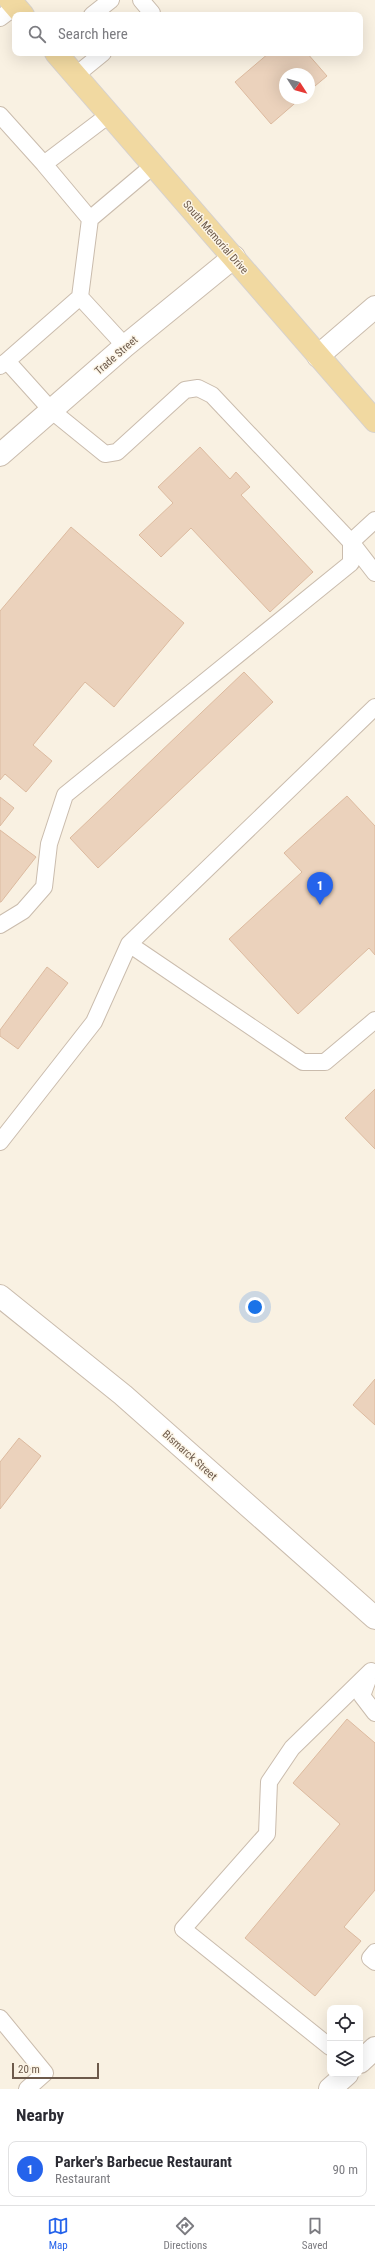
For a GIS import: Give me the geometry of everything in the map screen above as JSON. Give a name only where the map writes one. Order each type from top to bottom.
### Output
[{"type":"main road","name":"South Memorial Drive","points":[[59,56],[375,421]]},
{"type":"street","name":"Trade Street","points":[[0,455],[125,346],[234,257]]},
{"type":"street","points":[[318,356],[375,307]]},
{"type":"street","name":"Bismarck Street","points":[[0,1296],[123,1395],[372,1609]]},
{"type":"street","points":[[363,2059],[375,2048]]},
{"type":"street","points":[[330,2089],[344,2077]]},
{"type":"lane","points":[[96,12],[111,0]]},
{"type":"lane","points":[[141,0],[151,12]]},
{"type":"lane","points":[[76,75],[99,56]]},
{"type":"lane","points":[[44,164],[110,114]]},
{"type":"lane","points":[[0,115],[44,164],[90,219]]},
{"type":"lane","points":[[154,165],[90,219],[80,297],[3,364],[52,411],[105,454],[117,452],[185,390],[198,388],[212,395],[351,542],[375,573]]},
{"type":"lane","points":[[80,297],[125,346]]},
{"type":"lane","points":[[0,925],[23,912],[44,887],[49,844],[64,795],[351,563],[351,542],[375,520]]},
{"type":"lane","points":[[0,1142],[94,1022],[129,944],[375,707]]},
{"type":"lane","points":[[129,944],[303,1062],[325,1062],[375,1020]]},
{"type":"lane","points":[[373,1669],[362,1696],[375,1713]]},
{"type":"lane","points":[[327,2045],[183,1929],[267,1834],[269,1782],[292,1748],[373,1669]]},
{"type":"lane","points":[[375,1952],[370,1958],[375,1962]]},
{"type":"lane","points":[[0,2018],[45,2073],[29,2088]]},
{"type":"building","points":[[265,56],[310,56],[327,76],[315,86],[315,68],[279,68],[279,104],[294,104],[271,124],[235,82]]},
{"type":"building","points":[[200,447],[230,479],[236,472],[250,487],[241,495],[313,572],[270,612],[191,528],[161,557],[139,535],[173,503],[158,487]]},
{"type":"building","points":[[71,527],[184,623],[114,707],[85,682],[33,745],[52,761],[26,792],[5,774],[0,780],[0,611]]},
{"type":"building","points":[[244,672],[273,702],[98,868],[70,838]]},
{"type":"building","points":[[347,796],[375,826],[375,955],[369,948],[298,1014],[229,939],[302,872],[284,853]]},
{"type":"building","points":[[0,797],[14,808],[0,826]]},
{"type":"building","points":[[0,830],[36,857],[1,902],[0,902]]},
{"type":"building","points":[[47,967],[68,983],[18,1049],[0,1036],[0,1030]]},
{"type":"building","points":[[375,1089],[375,1149],[345,1118]]},
{"type":"building","points":[[375,1379],[375,1425],[353,1405]]},
{"type":"building","points":[[19,1438],[41,1456],[0,1509],[0,1462]]},
{"type":"building","points":[[347,1719],[375,1743],[375,1890],[344,1927],[361,1941],[315,1996],[245,1938],[340,1824],[293,1783]]},
{"type":"place","name":"Parker's Barbecue Restaurant","points":[[320,905]]}]
